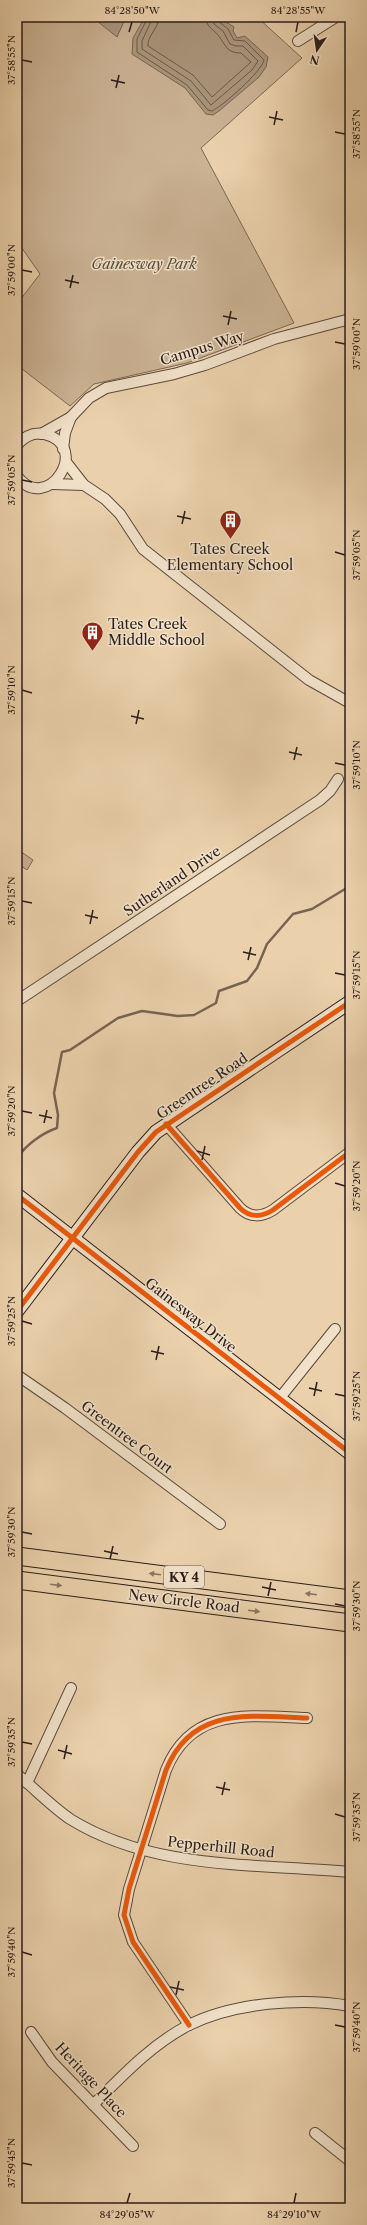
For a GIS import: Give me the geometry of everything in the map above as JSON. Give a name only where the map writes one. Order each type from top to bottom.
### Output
[{"type":"highway","name":"New Circle Road","points":[[17,1556],[350,1599]]},
{"type":"highway","name":"New Circle Road","points":[[17,1580],[350,1623]]},
{"type":"street","points":[[298,41],[336,17]]},
{"type":"street","name":"Campus Way","points":[[17,445],[25,437],[41,434],[71,417],[89,398],[106,388],[199,367],[274,339],[350,319]]},
{"type":"street","name":"Campus Way","points":[[63,449],[65,433],[71,417]]},
{"type":"street","points":[[41,434],[54,439],[63,449],[66,462],[84,485],[104,499],[120,514],[143,549],[302,674],[350,703]]},
{"type":"street","points":[[17,476],[25,484],[45,487],[52,484],[64,471],[66,462]]},
{"type":"street","points":[[52,484],[84,485]]},
{"type":"street","name":"Sutherland Drive","points":[[17,1000],[320,800],[330,791],[338,779]]},
{"type":"street","name":"Greentree Road","points":[[17,1311],[138,1152],[166,1124],[350,1002]]},
{"type":"street","points":[[166,1124],[240,1208],[256,1216],[265,1215],[273,1210],[350,1152]]},
{"type":"street","name":"Gainesway Drive","points":[[17,1194],[350,1453]]},
{"type":"street","points":[[279,1399],[335,1329]]},
{"type":"street","name":"Greentree Court","points":[[17,1375],[65,1408],[220,1524]]},
{"type":"street","points":[[28,1783],[71,1688]]},
{"type":"street","points":[[189,2025],[133,1942],[126,1926],[125,1903],[140,1850],[172,1757],[179,1746],[194,1732],[220,1719],[237,1716],[307,1718]]},
{"type":"street","name":"Pepperhill Road","points":[[17,1774],[50,1804],[72,1820],[140,1850],[182,1860],[350,1872]]},
{"type":"street","points":[[93,2105],[143,2056],[189,2025],[226,2013],[276,2002],[324,2002],[350,2006]]},
{"type":"street","name":"Heritage Place","points":[[31,2032],[52,2062],[133,2146]]},
{"type":"street","points":[[315,2133],[350,2161]]},
{"type":"green space","name":"Gainesway Park","points":[[17,17],[257,17],[302,58],[201,148],[294,323],[187,363],[94,384],[70,406],[17,365],[17,304],[40,274],[17,241]]},
{"type":"green space","points":[[17,849],[33,860],[27,870],[17,863]]},
{"type":"water","points":[[92,17],[126,17],[117,37]]},
{"type":"water","points":[[145,17],[218,17],[234,27],[233,31],[237,38],[245,36],[268,57],[266,67],[259,77],[219,111],[213,115],[206,114],[185,88],[132,54],[133,38]]},
{"type":"waterway","points":[[17,1158],[35,1140],[57,1128],[58,1115],[54,1093],[62,1052],[70,1050],[118,1018],[142,1011],[178,1016],[194,1015],[216,1003],[219,991],[247,981],[257,968],[267,944],[293,914],[312,909],[350,886]]},
{"type":"cycle path","points":[[17,1311],[138,1152],[156,1132],[350,1002]]},
{"type":"cycle path","points":[[166,1124],[240,1208],[252,1215],[265,1214],[273,1210],[350,1152]]},
{"type":"cycle path","points":[[17,1195],[350,1453]]},
{"type":"cycle path","points":[[189,2025],[133,1942],[124,1915],[129,1889],[166,1770],[177,1749],[191,1735],[207,1725],[224,1719],[244,1717],[264,1716],[307,1718]]},
{"type":"place","name":"Tates Creek Elementary School","points":[[230,540]]},
{"type":"place","name":"Tates Creek Middle School","points":[[92,652]]}]
